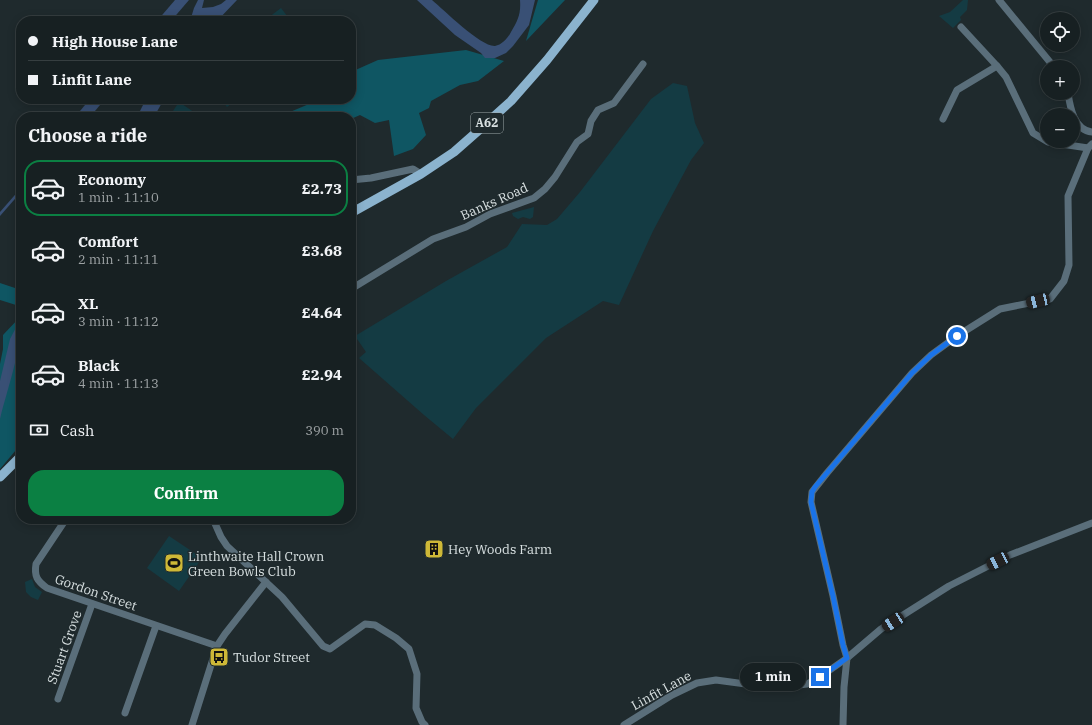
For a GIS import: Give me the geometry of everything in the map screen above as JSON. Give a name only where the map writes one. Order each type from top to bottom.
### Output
[{"type":"main road","name":"A62","points":[[356,210],[421,174],[454,152],[511,101],[547,60],[594,0]]},
{"type":"main road","points":[[0,477],[16,461]]},
{"type":"street","points":[[999,0],[1048,60]]},
{"type":"street","points":[[843,725],[844,687],[847,658],[811,502],[812,492],[912,373],[931,355],[957,336],[1000,309],[1050,299],[1064,281],[1069,265],[1068,196],[1090,146],[1048,142],[1034,133],[1006,77],[961,27]]},
{"type":"street","name":"Banks Road","points":[[356,286],[434,240],[466,227],[490,214],[534,198],[545,189],[555,177],[577,142],[588,134],[591,121],[598,110],[614,103],[642,64]]},
{"type":"street","points":[[943,119],[957,90],[997,66]]},
{"type":"street","points":[[1069,100],[1070,108],[1077,122],[1088,132],[1092,132]]},
{"type":"street","points":[[356,180],[371,178],[413,169],[421,174]]},
{"type":"street","name":"Linfit Lane","points":[[624,725],[672,695],[697,683],[716,680],[775,688],[807,684],[820,677],[847,658],[881,629],[950,586],[1010,555],[1092,523]]},
{"type":"street","name":"Gordon Street","points":[[63,524],[36,564],[35,578],[40,583],[47,588],[217,646]]},
{"type":"street","points":[[216,524],[221,537],[227,546],[282,597],[323,646],[330,649],[365,624],[375,625],[396,638],[409,649],[417,674],[416,708],[422,722],[425,725]]},
{"type":"street","points":[[192,725],[217,646],[266,582]]},
{"type":"street","name":"Stuart Grove","points":[[58,699],[92,604]]},
{"type":"street","points":[[125,713],[156,626]]},
{"type":"shaded area","points":[[175,0],[189,0],[175,16],[161,16]]},
{"type":"shaded area","points":[[198,0],[204,0],[202,8],[213,7],[226,0],[237,0],[222,16],[192,16]]},
{"type":"shaded area","points":[[417,0],[432,0],[472,35],[489,45],[495,46],[500,44],[508,37],[513,28],[519,13],[520,0],[535,0],[529,25],[513,46],[506,53],[495,58],[485,58],[481,53],[455,35]]},
{"type":"shaded area","points":[[538,0],[565,0],[526,41]]},
{"type":"shaded area","points":[[963,0],[968,0],[967,10],[960,17],[961,20],[953,28],[939,16],[950,12]]},
{"type":"shaded area","points":[[281,8],[287,16],[271,16]]},
{"type":"shaded area","points":[[466,50],[504,61],[478,81],[460,85],[431,101],[429,108],[419,113],[426,135],[413,149],[394,156],[389,120],[375,123],[360,115],[356,117],[356,112],[290,112],[309,104],[356,104],[356,70],[378,60]]},
{"type":"shaded area","points":[[673,83],[687,86],[695,123],[704,143],[691,160],[653,231],[619,305],[603,301],[546,338],[476,408],[453,439],[359,358],[366,352],[356,335],[446,281],[507,247],[522,224],[547,225],[557,219],[580,192],[651,99]]},
{"type":"shaded area","points":[[86,104],[101,104],[94,112],[79,112]]},
{"type":"shaded area","points":[[144,104],[161,104],[157,112],[140,112]]},
{"type":"shaded area","points":[[178,104],[182,104],[194,112],[172,112]]},
{"type":"shaded area","points":[[16,194],[16,198],[0,216],[0,212]]},
{"type":"shaded area","points":[[534,207],[533,217],[530,219],[523,217],[518,219],[513,216],[512,213]]},
{"type":"shaded area","points":[[0,283],[16,288],[16,305],[0,300]]},
{"type":"shaded area","points":[[16,321],[16,450],[0,469],[0,364],[3,349],[3,335]]},
{"type":"shaded area","points":[[16,328],[16,357],[14,369],[0,419],[0,381],[10,339]]},
{"type":"shaded area","name":"Linthwaite Hall Crown Green Bowls Club","points":[[169,536],[202,558],[179,591],[147,568]]},
{"type":"shaded area","points":[[32,579],[35,587],[42,592],[38,600],[31,597],[26,592],[25,582]]},
{"type":"place","name":"Hey Woods Farm","points":[[434,549]]},
{"type":"place","name":"Linthwaite Hall Crown Green Bowls Club","points":[[174,563]]},
{"type":"place","name":"Tudor Street","points":[[219,657]]},
{"type":"route","points":[[820,677],[847,658],[811,502],[812,492],[912,373],[931,355],[957,336]]}]
